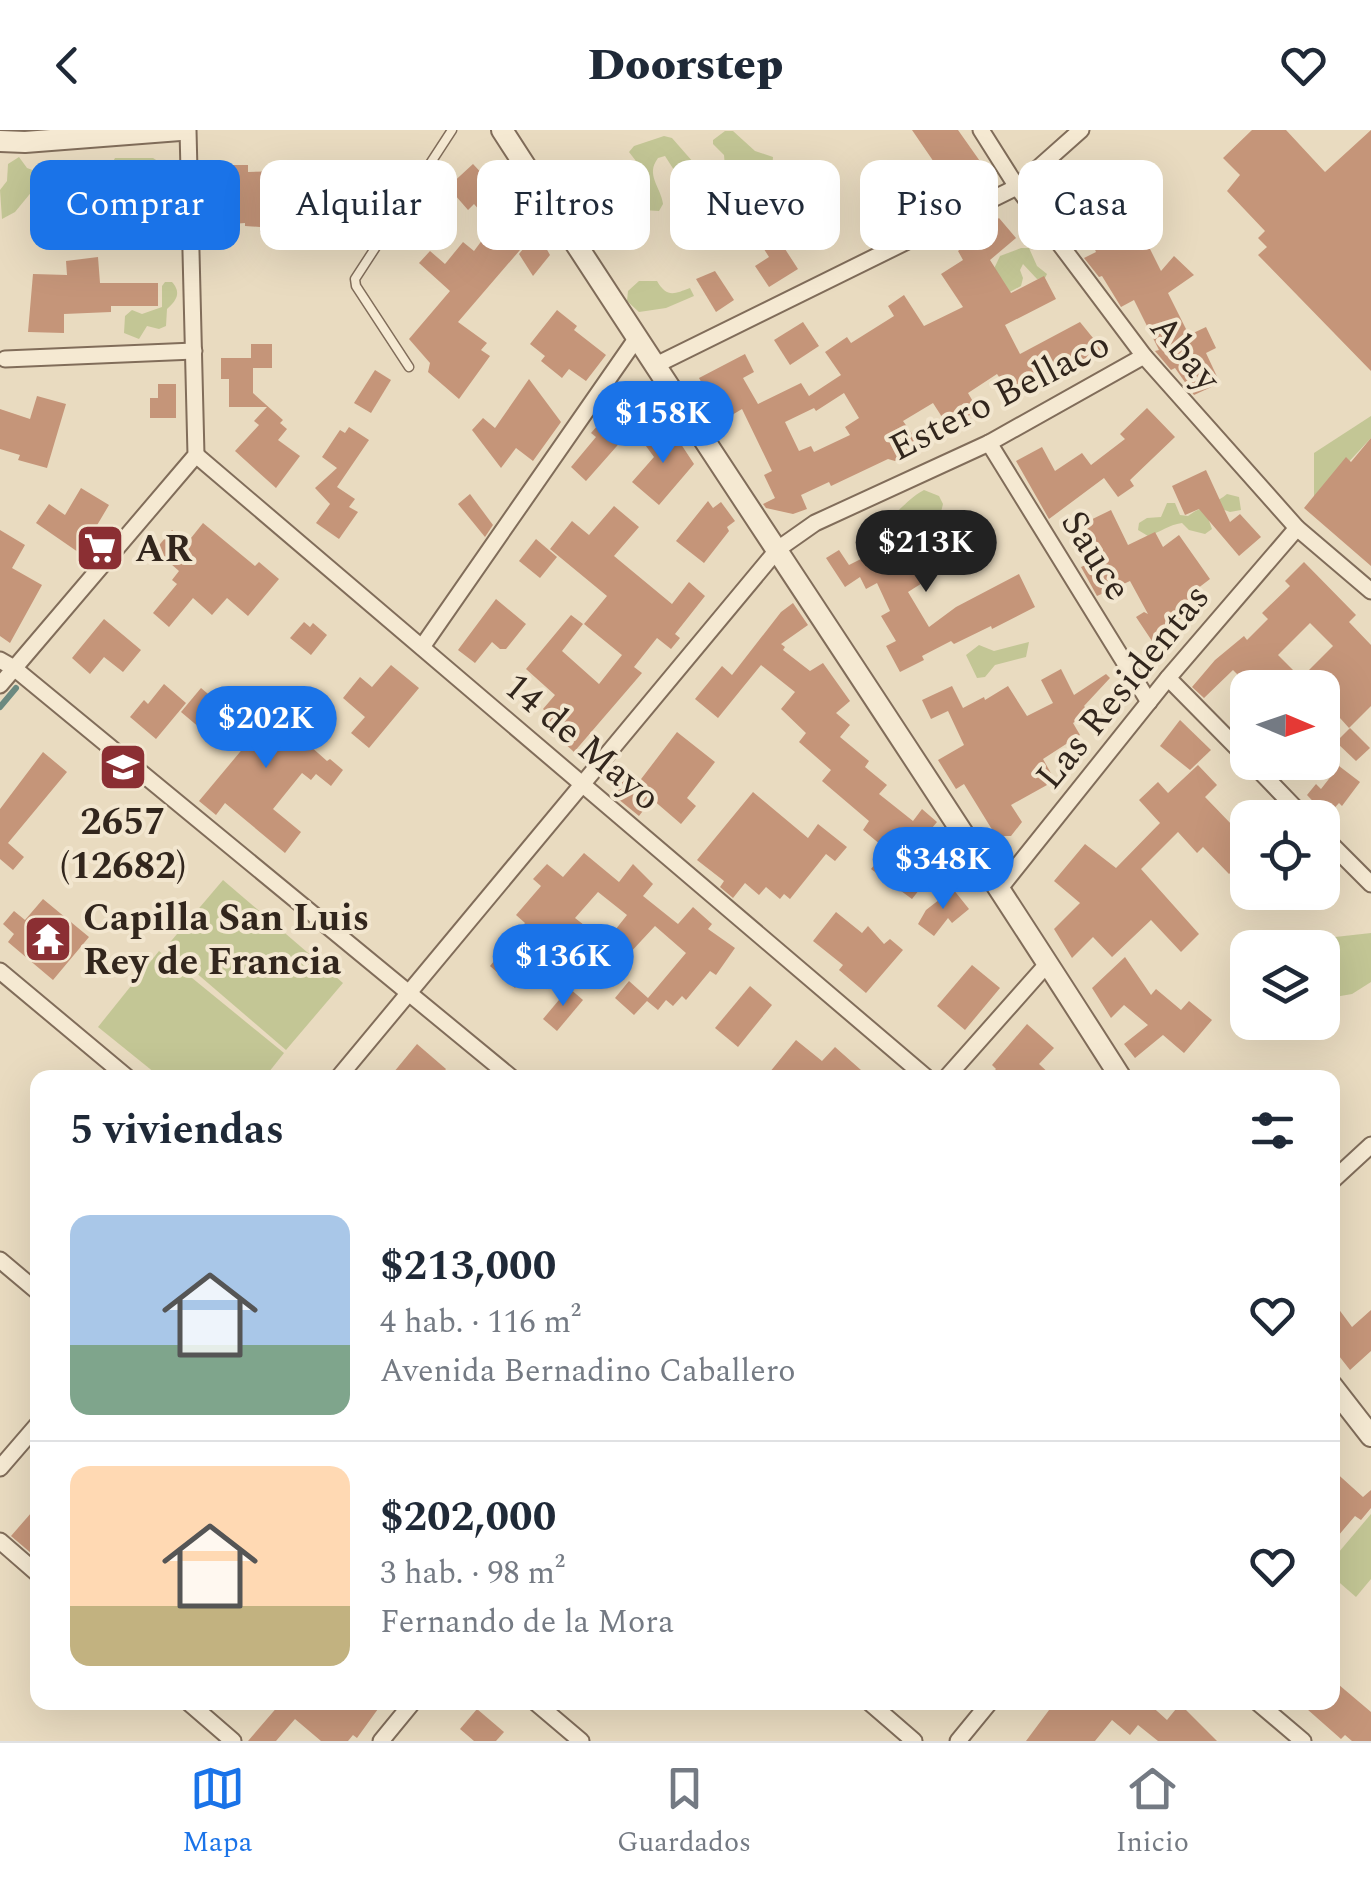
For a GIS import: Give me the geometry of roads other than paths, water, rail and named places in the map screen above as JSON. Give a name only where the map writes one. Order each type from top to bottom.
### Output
[{"type":"street","points":[[0,141],[184,130],[196,454],[7,664],[0,686]]},
{"type":"street","points":[[502,130],[1116,1070]]},
{"type":"street","name":"Abay","points":[[980,130],[1017,187],[1144,356],[1297,528],[1371,592]]},
{"type":"street","points":[[654,366],[1017,187],[1081,130]]},
{"type":"street","points":[[422,647],[636,339]]},
{"type":"street","points":[[5,359],[194,351]]},
{"type":"street","name":"Estero Bellaco","points":[[345,1070],[778,548],[814,522],[989,442],[1144,356]]},
{"type":"street","name":"Sauce","points":[[989,442],[1149,702]]},
{"type":"street","name":"14 de Mayo","points":[[196,454],[918,1070]]},
{"type":"street","name":"Las Residentas","points":[[1000,888],[1168,678],[1297,528]]},
{"type":"street","points":[[7,664],[503,1070]]},
{"type":"street","points":[[1168,678],[1230,742]]},
{"type":"street","points":[[1268,780],[1287,800]]},
{"type":"street","points":[[1340,853],[1371,884]]},
{"type":"street","points":[[953,1070],[1048,963]]},
{"type":"street","points":[[0,971],[118,1070]]},
{"type":"street","points":[[1340,1174],[1371,1145]]},
{"type":"street","points":[[0,1260],[30,1285]]},
{"type":"street","points":[[1340,1396],[1371,1436]]},
{"type":"street","points":[[0,1468],[30,1433]]},
{"type":"street","points":[[0,1542],[30,1567]]},
{"type":"street","points":[[197,1710],[233,1741]]},
{"type":"street","points":[[381,1741],[406,1710]]},
{"type":"street","points":[[544,1710],[581,1741]]},
{"type":"street","points":[[878,1710],[914,1741]]},
{"type":"street","points":[[958,1741],[983,1710]]},
{"type":"street","points":[[1266,1710],[1303,1741]]},
{"type":"lane","points":[[409,367],[355,279],[452,130]]},
{"type":"waterway","points":[[0,707],[16,688]]},
{"type":"place","name":"AR","points":[[100,548]]},
{"type":"place","name":"2657 (12682)","points":[[123,767]]},
{"type":"place","name":"Capilla San Luis Rey de Francia","points":[[48,939]]}]
